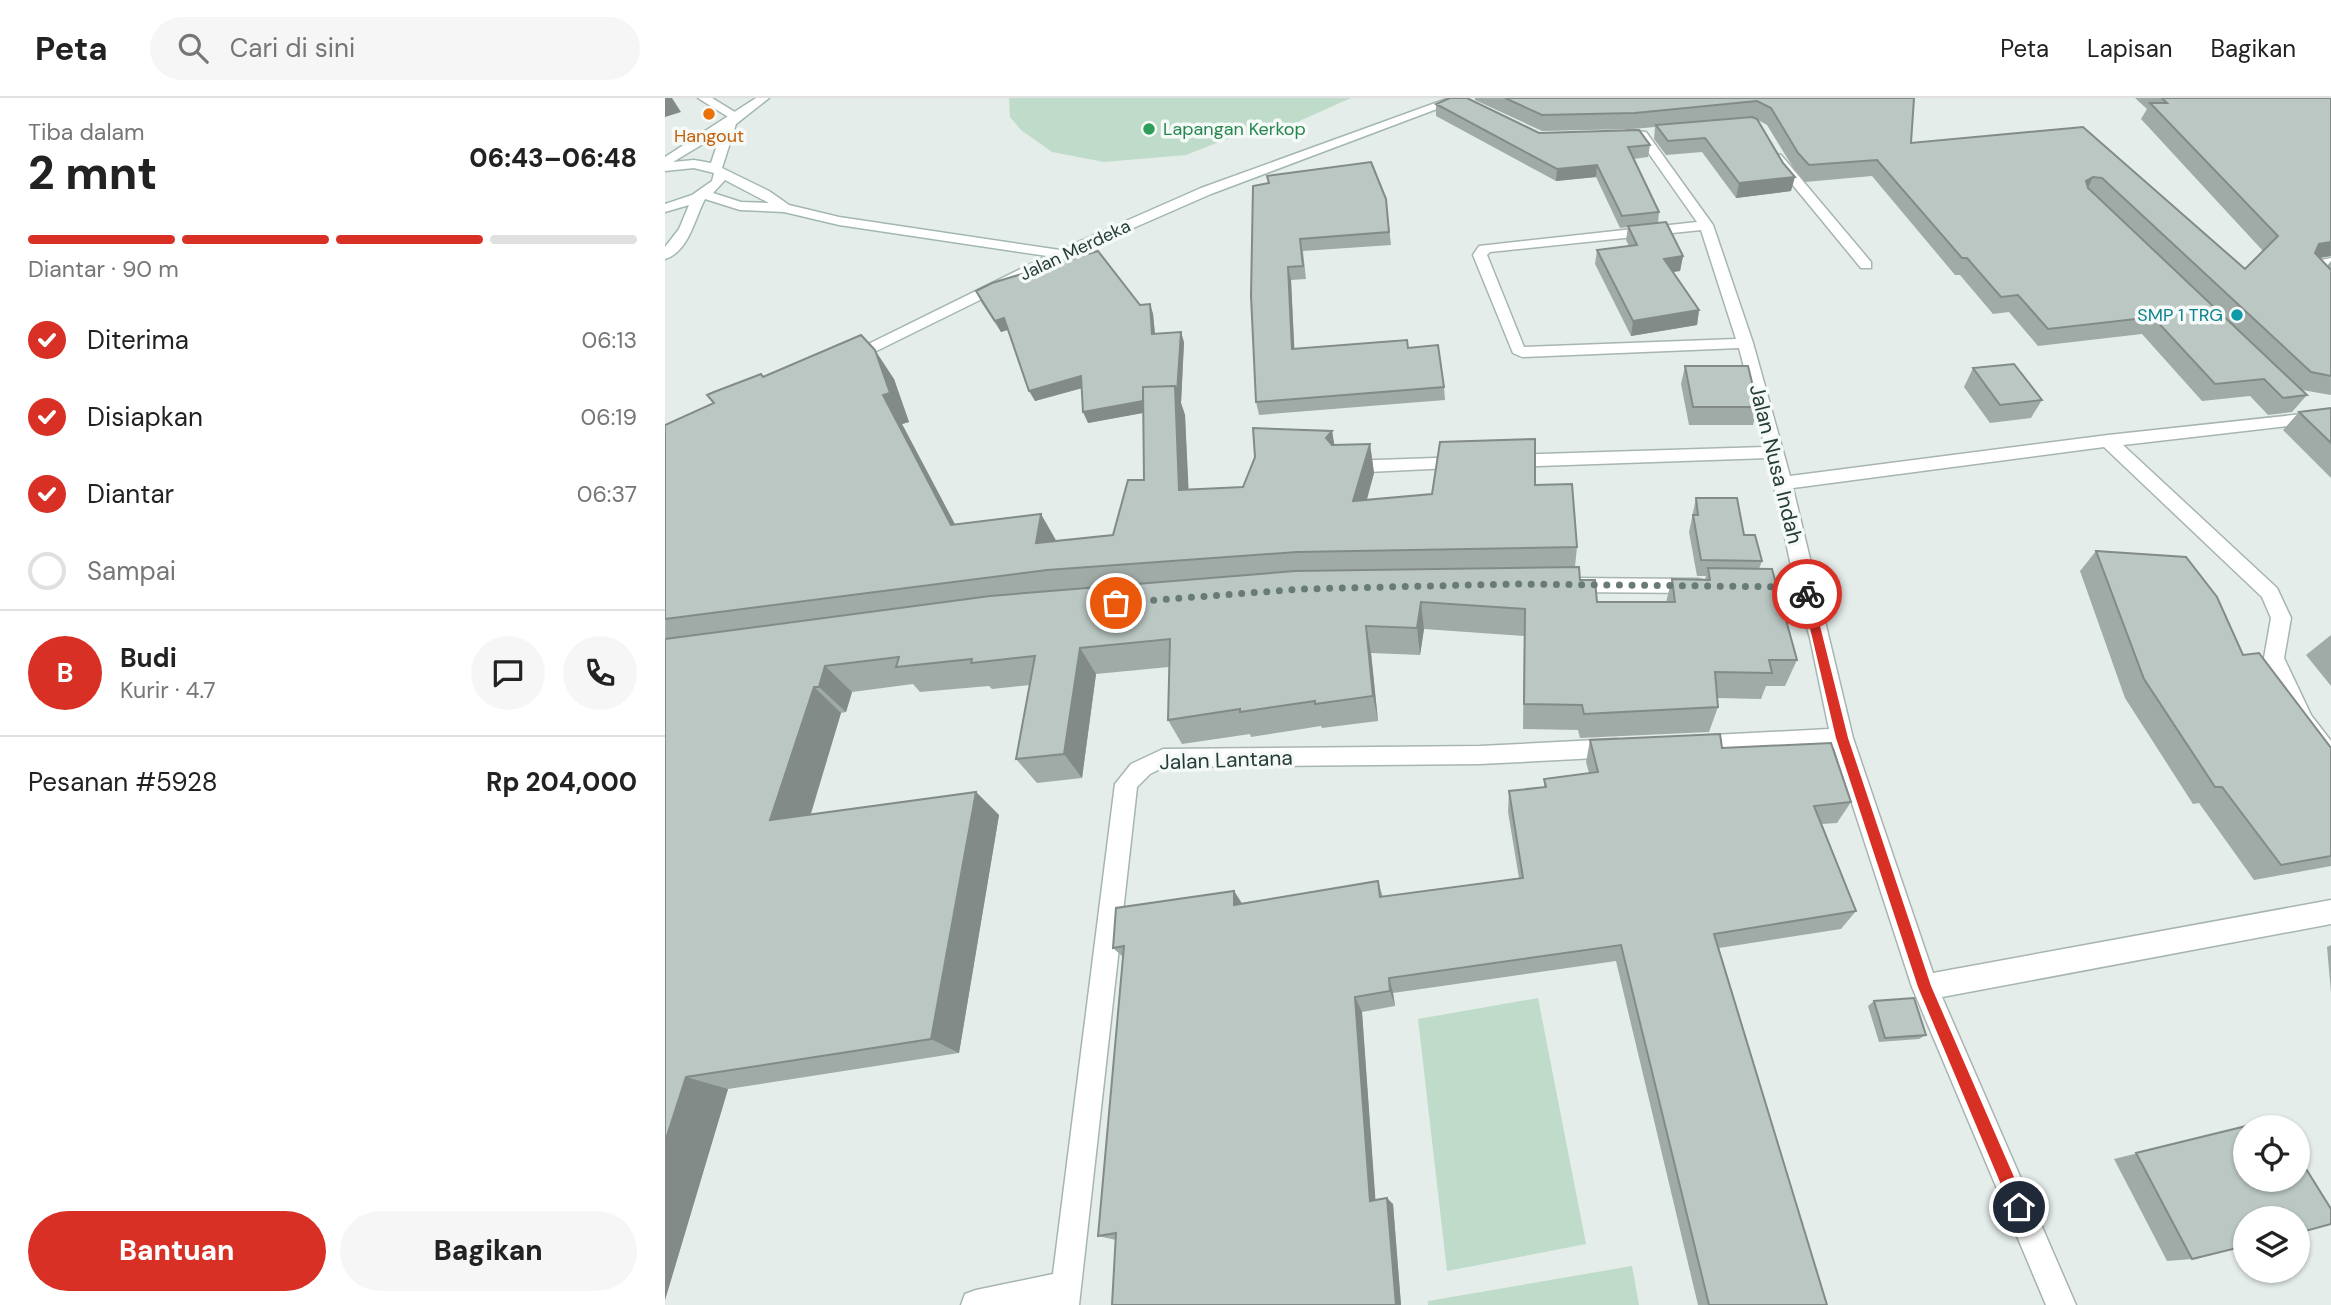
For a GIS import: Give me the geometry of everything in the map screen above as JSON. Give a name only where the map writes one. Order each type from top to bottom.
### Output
[{"type":"street","points":[[703,98],[734,120]]},
{"type":"street","points":[[665,162],[734,120],[764,98]]},
{"type":"street","name":"Jalan Merdeka","points":[[839,365],[1062,254],[1206,191],[1463,101]]},
{"type":"street","points":[[665,208],[701,196],[718,183],[718,171],[734,120]]},
{"type":"street","name":"Jalan Nusa Indah","points":[[1609,136],[1643,133],[1706,225],[1745,343],[1775,452],[1842,738],[1925,987],[2060,1305]]},
{"type":"street","points":[[1772,147],[1787,173],[1865,265]]},
{"type":"street","points":[[665,167],[694,164],[718,171],[764,194],[784,208]]},
{"type":"street","points":[[701,196],[740,206],[784,208],[839,221],[1062,254]]},
{"type":"street","points":[[665,255],[691,222],[701,196]]},
{"type":"street","points":[[1706,225],[1490,248],[1484,249],[1480,255],[1512,337],[1518,350],[1522,352],[1745,343]]},
{"type":"street","points":[[2331,262],[2312,266],[2311,271],[2331,289]]},
{"type":"street","points":[[2293,400],[2313,419]]},
{"type":"street","points":[[1783,483],[2108,440],[2331,416]]},
{"type":"street","points":[[2108,440],[2270,593],[2281,618],[2274,658],[2303,721],[2331,757]]},
{"type":"street","points":[[1343,467],[1775,452]]},
{"type":"street","points":[[1553,585],[1805,587]]},
{"type":"street","points":[[1675,746],[1842,738]]},
{"type":"street","name":"Jalan Lantana","points":[[1065,1296],[1126,784],[1140,767],[1163,758],[1480,755],[1633,748]]},
{"type":"street","points":[[1925,987],[2331,912]]},
{"type":"street","points":[[976,1305],[1065,1296]]},
{"type":"green space","name":"Lapangan Kerkop","points":[[1009,98],[1351,98],[1284,128],[1224,140],[1186,155],[1104,162],[1052,152],[1021,130],[1010,117]]},
{"type":"green space","points":[[1538,998],[1586,1244],[1447,1271],[1418,1019]]},
{"type":"green space","points":[[1632,1266],[1639,1305],[1428,1305],[1428,1301]]},
{"type":"building","points":[[1450,98],[1467,98],[1539,133],[1639,130],[1650,145],[1628,147],[1659,212],[1622,216],[1597,165],[1557,169],[1436,104]]},
{"type":"building","points":[[1505,98],[1914,98],[1911,143],[2083,127],[2245,269],[2278,236],[2150,103],[2167,103],[2162,98],[2331,98],[2331,242],[2319,244],[2315,253],[2331,270],[2331,376],[2311,372],[2102,178],[2093,177],[2086,181],[2088,188],[2307,395],[2283,398],[2264,379],[2215,384],[2153,317],[2048,329],[2018,295],[2001,297],[1967,258],[1962,258],[1877,160],[1809,165],[1798,153],[1771,108],[1757,101],[1635,113],[1542,115]]},
{"type":"building","points":[[1752,117],[1757,119],[1783,163],[1795,177],[1739,183],[1705,138],[1668,141],[1656,125]]},
{"type":"building","points":[[1371,162],[1386,199],[1389,232],[1300,239],[1303,266],[1288,267],[1292,349],[1407,340],[1408,348],[1438,345],[1444,387],[1256,402],[1251,296],[1253,186],[1269,183],[1267,176]]},
{"type":"building","points":[[1666,222],[1683,256],[1664,259],[1699,310],[1633,321],[1597,250],[1637,245],[1628,226]]},
{"type":"building","points":[[1098,251],[1140,305],[1150,304],[1152,334],[1181,332],[1177,393],[1175,386],[1143,387],[1143,401],[1083,412],[1081,376],[1029,391],[1004,318],[995,321],[976,291],[992,283]]},
{"type":"building","points":[[861,335],[875,350],[890,393],[883,395],[951,525],[1041,514],[1036,543],[1113,535],[1128,480],[1144,480],[1143,387],[1175,386],[1179,490],[1243,487],[1255,457],[1253,428],[1332,431],[1326,438],[1332,445],[1370,444],[1353,501],[1432,494],[1440,442],[1535,439],[1535,485],[1572,484],[1577,547],[1297,552],[1047,570],[665,619],[665,425],[714,403],[707,395],[761,374],[763,377]]},
{"type":"building","points":[[2014,364],[2042,400],[2000,405],[1973,368]]},
{"type":"building","points":[[1685,366],[1748,366],[1758,407],[1693,407]]},
{"type":"building","points":[[2331,408],[2331,443],[2299,412]]},
{"type":"building","points":[[1696,498],[1737,498],[1744,535],[1755,535],[1762,561],[1701,560],[1693,515],[1698,515]]},
{"type":"building","points":[[2096,551],[2186,557],[2217,597],[2243,655],[2259,653],[2331,748],[2331,856],[2281,865],[2222,787],[2215,787],[2144,679]]},
{"type":"building","points":[[1579,567],[1580,580],[1595,580],[1597,602],[1675,602],[1672,579],[1710,580],[1708,568],[1772,569],[1797,660],[1769,660],[1772,673],[1715,672],[1718,707],[1584,714],[1582,705],[1524,704],[1525,609],[1421,602],[1417,628],[1366,626],[1373,696],[1315,704],[1315,701],[1240,712],[1240,709],[1168,720],[1170,639],[1080,648],[1064,754],[1016,759],[1035,656],[896,667],[899,657],[825,666],[819,687],[814,687],[770,820],[976,792],[931,1039],[686,1077],[665,1142],[665,639],[990,596],[1295,571]]},
{"type":"building","points":[[1720,734],[1722,748],[1831,743],[1851,802],[1814,806],[1856,911],[1714,934],[1827,1305],[1709,1305],[1621,945],[1389,978],[1390,991],[1355,997],[1370,1201],[1387,1198],[1396,1305],[1112,1305],[1116,1233],[1098,1236],[1124,946],[1113,948],[1116,908],[1234,891],[1234,905],[1378,881],[1380,897],[1523,878],[1509,791],[1546,787],[1544,779],[1598,772],[1590,740]]},
{"type":"building","points":[[1914,998],[1926,1035],[1885,1038],[1874,1001]]},
{"type":"building","points":[[2233,1129],[2233,1192],[2310,1192],[2310,1175],[2331,1209],[2331,1224],[2310,1230],[2310,1206],[2233,1206],[2233,1249],[2192,1259],[2136,1153]]},
{"type":"way so far","points":[[1116,603],[1302,589],[1512,584],[1805,587],[1807,594]]},
{"type":"place","name":"Hangout","points":[[709,114]]},
{"type":"place","name":"Lapangan Kerkop","points":[[1149,129]]},
{"type":"place","name":"SMP 1 TRG","points":[[2237,315]]},
{"type":"route","points":[[1807,594],[1820,638],[1842,738],[1925,987],[2019,1207]]}]
